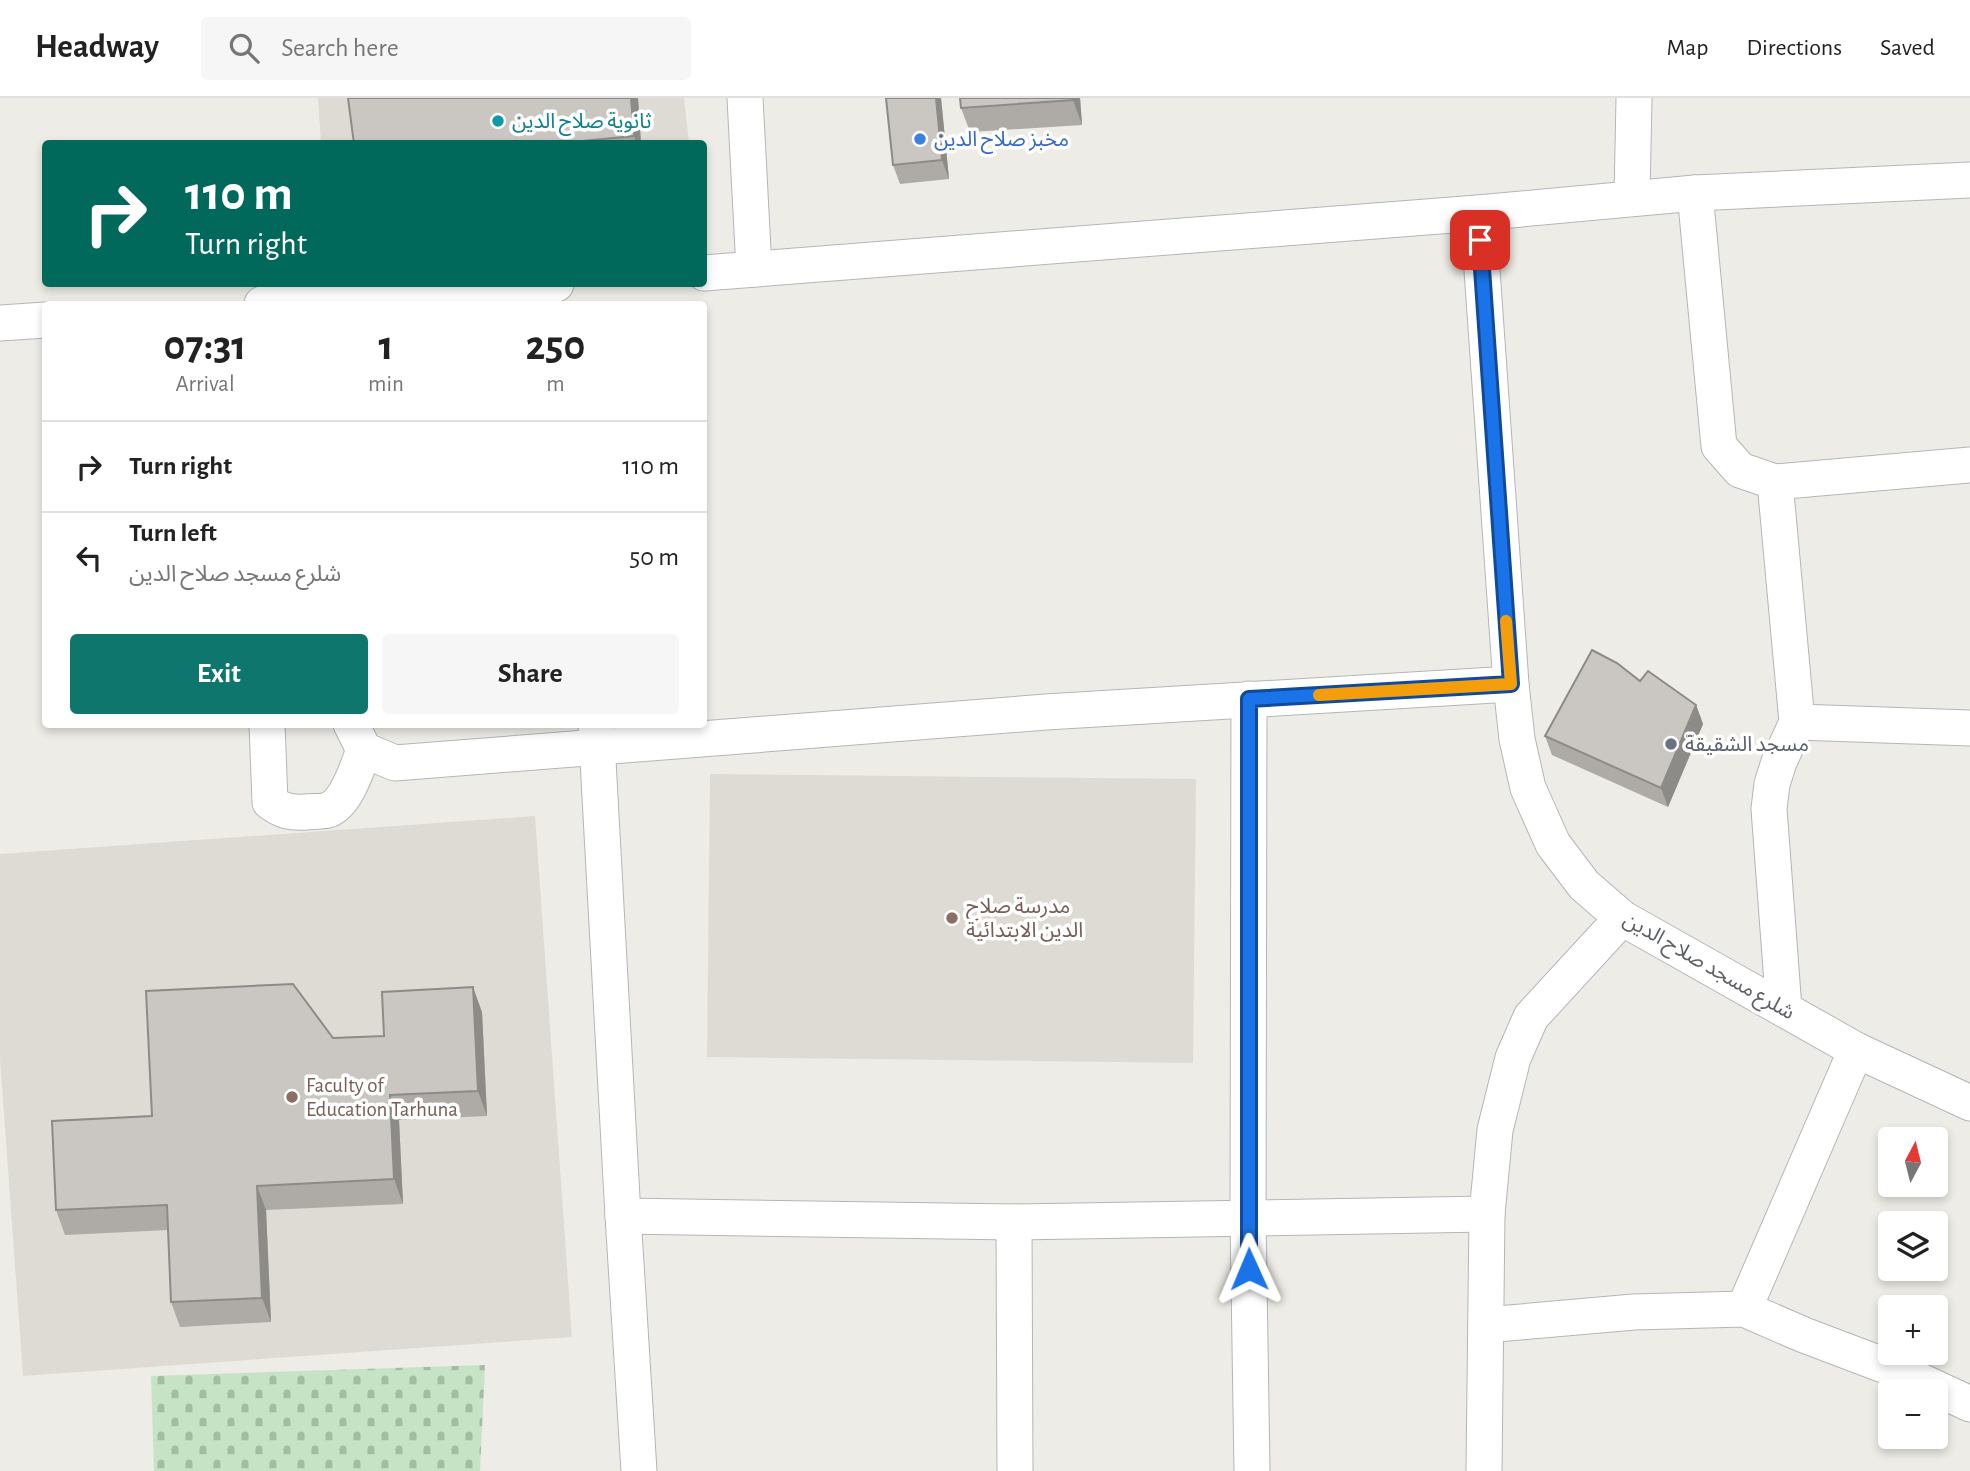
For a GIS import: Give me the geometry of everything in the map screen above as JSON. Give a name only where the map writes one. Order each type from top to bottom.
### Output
[{"type":"street","points":[[745,98],[754,269]]},
{"type":"street","points":[[1632,198],[1634,98]]},
{"type":"street","points":[[707,272],[1478,213],[1695,193],[1970,180]]},
{"type":"street","points":[[1695,193],[1719,446],[1740,470],[1775,482],[1970,465]]},
{"type":"street","name":"شلرع مسجد صلاح الدين","points":[[1478,213],[1517,739],[1528,788],[1553,844],[1584,885],[1622,918],[1856,1050],[1970,1103]]},
{"type":"street","points":[[306,301],[512,287]]},
{"type":"street","points":[[0,323],[42,320]]},
{"type":"street","points":[[1775,482],[1797,722],[1779,762],[1772,784],[1769,808],[1784,1009]]},
{"type":"street","points":[[267,728],[270,802],[281,810],[295,813],[328,810],[340,800],[349,786],[357,737],[395,763],[597,735],[754,736],[1046,712],[1511,684]]},
{"type":"street","points":[[1249,699],[1248,1219],[1252,1471]]},
{"type":"street","points":[[1797,722],[1970,728]]},
{"type":"street","points":[[597,735],[639,1471]]},
{"type":"street","points":[[1484,1471],[1486,1214],[1495,1130],[1513,1058],[1531,1017],[1622,918]]},
{"type":"street","points":[[1744,1309],[1856,1050]]},
{"type":"street","points":[[623,1216],[1014,1222],[1486,1214]]},
{"type":"street","points":[[1014,1222],[1015,1471]]},
{"type":"street","points":[[1486,1325],[1634,1312],[1744,1309],[1899,1371],[1970,1404]]},
{"type":"shaded area","name":"ثانوية صلاح الدين","points":[[318,98],[684,98],[689,140],[321,140]]},
{"type":"shaded area","name":"مدرسة صلاح الدين الابتدائية","points":[[710,774],[1196,779],[1193,1063],[707,1057]]},
{"type":"shaded area","points":[[535,816],[572,1337],[23,1376],[0,1059],[0,854]]},
{"type":"green space","points":[[485,1365],[480,1471],[154,1471],[151,1376]]},
{"type":"building","name":"ثانوية صلاح الدين","points":[[348,98],[631,98],[634,136],[592,140],[353,140]]},
{"type":"building","name":"مخبز صلاح الدين","points":[[886,98],[936,98],[942,160],[893,165]]},
{"type":"building","points":[[960,98],[1073,98],[1073,100],[961,108]]},
{"type":"building","name":"مسجد الشقيقة","points":[[1592,650],[1617,663],[1640,681],[1648,671],[1696,705],[1661,788],[1545,736]]},
{"type":"building","points":[[293,984],[333,1038],[384,1036],[382,992],[473,987],[478,1091],[390,1095],[394,1179],[257,1186],[262,1298],[171,1302],[167,1205],[56,1210],[52,1121],[152,1116],[146,991]]},
{"type":"slow traffic","points":[[1319,695],[1511,684],[1506,621]]},
{"type":"place","name":"ثانوية صلاح الدين","points":[[498,121]]},
{"type":"place","name":"مخبز صلاح الدين","points":[[920,139]]},
{"type":"place","name":"مسجد الشقيقة","points":[[1671,744]]},
{"type":"place","name":"مدرسة صلاح الدين الابتدائية","points":[[952,918]]},
{"type":"place","name":"Faculty of Education Tarhuna","points":[[292,1097]]},
{"type":"route","points":[[1249,1269],[1249,699],[1511,684],[1480,240]]}]
